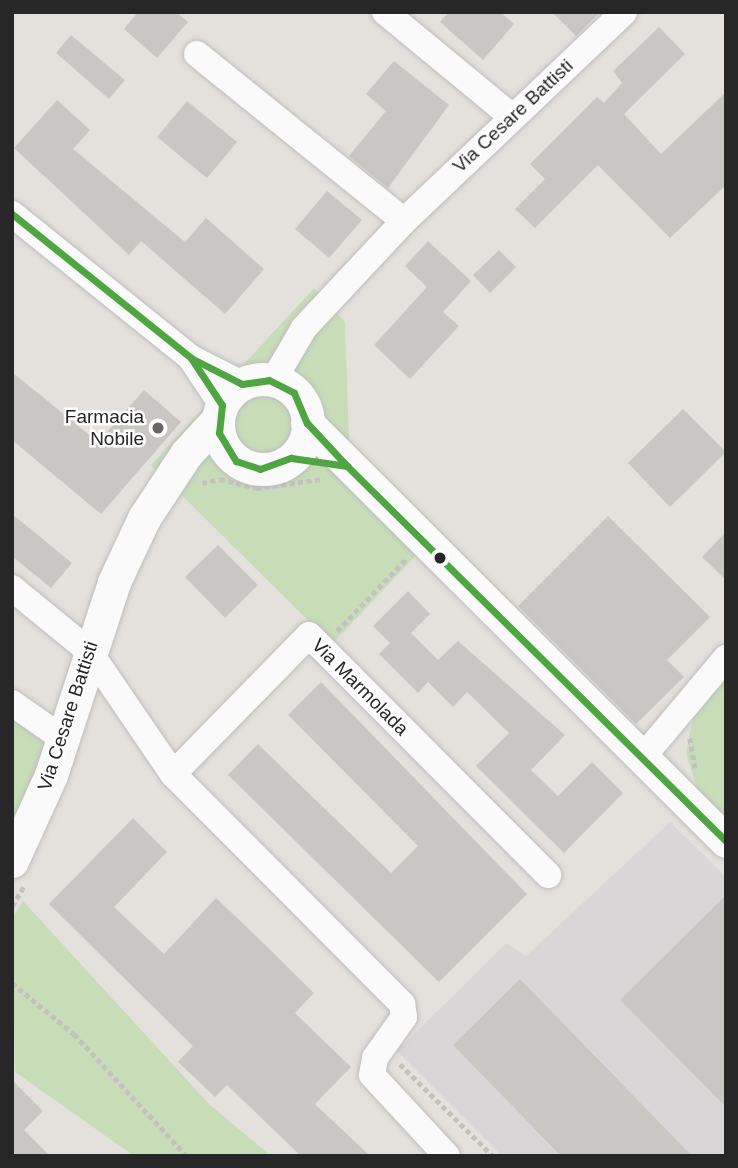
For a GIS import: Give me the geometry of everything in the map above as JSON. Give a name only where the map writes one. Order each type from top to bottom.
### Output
[{"type":"street","points":[[385,12],[511,116]]},
{"type":"street","name":"Via Cesare Battisti","points":[[12,861],[63,740],[89,651],[120,570],[182,459],[404,221],[511,116],[624,12]]},
{"type":"street","points":[[197,54],[404,221]]},
{"type":"street","points":[[12,214],[239,397],[297,396],[307,423],[347,466],[726,841]]},
{"type":"street","points":[[239,397],[231,456],[260,469],[291,458],[347,466]]},
{"type":"street","points":[[291,458],[307,423]]},
{"type":"street","name":"Via Cesare Battisti","points":[[120,570],[188,482],[231,456]]},
{"type":"street","points":[[12,588],[89,651],[173,774],[402,1004],[402,1021],[382,1046],[372,1067],[375,1082],[447,1156]]},
{"type":"street","name":"Via Marmolada","points":[[173,774],[309,635],[548,875]]},
{"type":"street","points":[[642,758],[726,658]]},
{"type":"street","points":[[12,703],[63,740]]},
{"type":"path","points":[[321,647],[411,553]]},
{"type":"path","points":[[691,729],[698,778]]},
{"type":"path","points":[[12,984],[74,1034],[187,1156]]},
{"type":"path","points":[[382,1046],[493,1156]]},
{"type":"shaded area","points":[[670,822],[726,877],[726,1156],[502,1156],[397,1051],[506,943],[526,956]]},
{"type":"green space","points":[[314,288],[345,322],[349,441],[360,478],[427,544],[332,644],[151,465]]},
{"type":"green space","points":[[726,673],[726,822],[700,798],[686,753],[695,709]]},
{"type":"green space","points":[[12,712],[51,743],[12,829]]},
{"type":"green space","points":[[23,901],[209,1104],[271,1156],[134,1156],[15,1072],[12,918]]},
{"type":"building","points":[[138,12],[176,12],[188,22],[157,58],[124,29]]},
{"type":"building","points":[[449,12],[500,12],[514,24],[483,60],[440,22]]},
{"type":"building","points":[[552,12],[600,12],[576,36]]},
{"type":"building","points":[[659,27],[685,54],[624,114],[661,154],[726,92],[726,185],[670,238],[598,165],[535,228],[515,209],[545,179],[530,164],[597,97],[604,103],[622,83],[613,71]]},
{"type":"building","points":[[71,35],[125,80],[109,99],[56,53]]},
{"type":"building","points":[[394,61],[449,105],[388,188],[349,156],[386,111],[366,94]]},
{"type":"building","points":[[57,100],[90,130],[73,149],[185,242],[206,218],[264,269],[225,314],[141,241],[129,255],[14,148]]},
{"type":"building","points":[[187,101],[237,142],[207,178],[157,137]]},
{"type":"building","points":[[327,191],[362,220],[329,258],[295,229]]},
{"type":"building","points":[[428,241],[471,281],[443,312],[459,326],[410,379],[374,345],[427,287],[405,266]]},
{"type":"building","points":[[499,250],[516,267],[490,293],[473,275]]},
{"type":"building","points":[[12,372],[98,442],[144,390],[181,422],[101,514],[12,440]]},
{"type":"building","points":[[683,409],[726,452],[670,507],[628,463]]},
{"type":"building","points":[[12,514],[72,563],[51,588],[12,556]]},
{"type":"building","points":[[608,516],[710,617],[667,660],[684,677],[636,724],[518,606]]},
{"type":"building","points":[[726,532],[726,580],[702,557]]},
{"type":"building","points":[[218,545],[258,585],[225,618],[185,577]]},
{"type":"building","points":[[408,591],[430,614],[411,633],[438,660],[458,641],[565,735],[531,770],[558,796],[592,762],[623,793],[564,853],[476,766],[509,733],[467,692],[453,707],[428,682],[418,693],[379,654],[390,643],[373,626]]},
{"type":"building","points":[[321,682],[527,894],[439,982],[228,775],[258,744],[391,873],[418,846],[288,715]]},
{"type":"building","points":[[133,818],[167,852],[114,907],[164,954],[216,898],[256,936],[314,993],[295,1013],[351,1067],[315,1104],[370,1156],[301,1156],[227,1085],[215,1097],[178,1062],[193,1046],[49,904]]},
{"type":"building","points":[[726,895],[726,1107],[620,1000]]},
{"type":"building","points":[[520,979],[692,1156],[561,1156],[453,1045]]},
{"type":"building","points":[[12,1080],[43,1111],[24,1130],[50,1156],[12,1156]]},
{"type":"transit line","points":[[12,214],[191,358],[242,384],[269,380],[294,393],[307,423],[347,466],[726,841]]},
{"type":"transit line","points":[[191,358],[222,405],[219,433],[236,461],[260,469],[291,458],[347,466]]},
{"type":"place","name":"Farmacia Nobile","points":[[158,428]]}]
